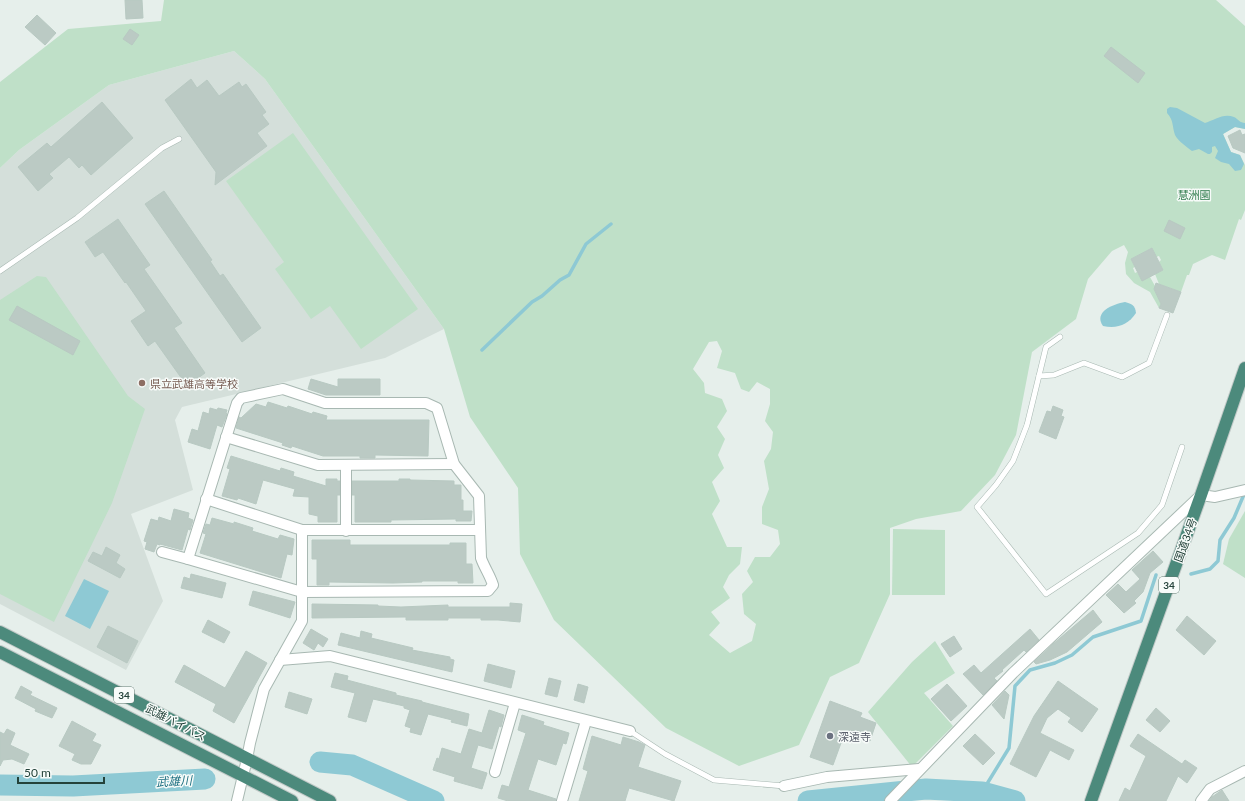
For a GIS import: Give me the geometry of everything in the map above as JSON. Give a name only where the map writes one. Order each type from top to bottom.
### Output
[{"type":"highway","name":"国道34号","points":[[1091,801],[1245,368]]},
{"type":"highway","name":"武雄バイパス","points":[[0,632],[330,801]]},
{"type":"highway","name":"武雄バイパス","points":[[0,652],[292,801]]},
{"type":"street","points":[[162,552],[302,592],[488,591],[493,585],[492,578],[483,565],[481,558],[479,496],[454,464],[437,408],[426,403],[325,403],[283,389],[241,398],[237,403],[188,559]]},
{"type":"street","points":[[226,437],[318,465],[454,464]]},
{"type":"street","points":[[346,465],[346,531]]},
{"type":"street","points":[[890,801],[1013,673],[1201,495],[1216,497],[1242,490]]},
{"type":"street","points":[[206,499],[302,530],[480,530]]},
{"type":"street","points":[[237,801],[264,689],[302,621],[302,530]]},
{"type":"street","points":[[280,660],[330,656],[630,731]]},
{"type":"street","points":[[495,772],[515,703]]},
{"type":"street","points":[[562,801],[586,721]]},
{"type":"street","points":[[1201,801],[1210,789],[1245,771]]},
{"type":"street","points":[[784,786],[827,776],[916,773]]},
{"type":"lane","points":[[0,271],[77,218],[162,148],[179,139]]},
{"type":"lane","points":[[1039,376],[1054,375],[1084,363],[1122,377],[1149,363],[1167,315]]},
{"type":"lane","points":[[1060,337],[1046,347],[1027,425],[1013,461],[976,507],[1046,594],[1138,533],[1162,506],[1182,447]]},
{"type":"lane","points":[[630,731],[665,754],[714,780],[784,786]]},
{"type":"shaded area","name":"県立武雄高等学校","points":[[234,51],[265,79],[444,329],[385,358],[182,407],[175,420],[193,490],[131,514],[163,601],[126,670],[0,604],[0,168],[19,150],[109,85]]},
{"type":"green space","name":"慧洲園","points":[[164,0],[1216,0],[1245,26],[1245,129],[1235,127],[1223,134],[1231,152],[1240,155],[1245,165],[1245,210],[1241,220],[1239,219],[1225,260],[1212,255],[1193,264],[1181,292],[1159,284],[1155,274],[1163,270],[1159,262],[1161,260],[1159,256],[1156,257],[1152,248],[1131,259],[1135,267],[1133,268],[1135,273],[1137,272],[1142,280],[1150,277],[1155,286],[1154,289],[1161,304],[1159,308],[1150,292],[1134,283],[1126,274],[1125,263],[1128,252],[1124,245],[1112,251],[1088,279],[1076,319],[1032,352],[1016,435],[995,475],[961,511],[916,519],[890,528],[890,594],[859,663],[830,677],[799,745],[739,766],[666,728],[554,620],[520,554],[518,488],[470,417],[444,329],[265,79],[234,51],[109,85],[19,150],[0,168],[0,82],[68,29],[161,21]],"holes":[[[717,341],[722,351],[717,368],[735,373],[741,389],[749,392],[757,382],[770,389],[770,404],[765,421],[773,432],[771,449],[764,461],[769,489],[762,507],[762,524],[778,530],[780,544],[770,557],[755,557],[747,571],[753,582],[742,594],[744,614],[756,624],[752,641],[730,653],[709,635],[720,623],[711,612],[730,598],[723,587],[729,575],[740,564],[742,547],[727,547],[712,514],[720,501],[712,482],[724,468],[718,455],[725,439],[717,427],[727,411],[722,399],[705,393],[704,383],[693,369],[709,342]]]},
{"type":"green space","points":[[293,133],[418,309],[361,349],[330,306],[311,319],[275,269],[284,262],[226,181]]},
{"type":"green space","points":[[37,276],[46,277],[128,396],[145,409],[112,503],[54,622],[0,594],[0,300]]},
{"type":"green space","points":[[1245,511],[1245,578],[1223,564],[1229,539]]},
{"type":"green space","points":[[893,529],[945,530],[945,595],[892,595]]},
{"type":"green space","points":[[935,641],[955,673],[924,693],[953,726],[912,767],[868,712],[912,662]]},
{"type":"water","points":[[1170,107],[1177,108],[1205,123],[1219,117],[1230,116],[1234,117],[1240,122],[1245,123],[1245,129],[1235,127],[1223,134],[1231,152],[1240,155],[1244,164],[1241,170],[1235,171],[1229,164],[1221,162],[1215,158],[1218,151],[1215,146],[1212,147],[1212,152],[1208,154],[1199,149],[1192,151],[1183,144],[1175,135],[1172,121],[1167,113],[1167,109]]},
{"type":"water","points":[[1125,302],[1131,304],[1135,308],[1136,313],[1133,317],[1122,325],[1113,327],[1103,326],[1101,321],[1102,313],[1110,307]]},
{"type":"water","points":[[84,579],[109,591],[90,629],[65,616]]},
{"type":"building","points":[[125,0],[142,0],[143,18],[126,19]]},
{"type":"building","points":[[37,15],[56,33],[45,45],[25,27]]},
{"type":"building","points":[[130,29],[139,35],[132,45],[123,39]]},
{"type":"building","points":[[1111,47],[1145,73],[1138,83],[1104,56]]},
{"type":"building","points":[[191,79],[197,88],[207,80],[219,96],[239,82],[242,87],[246,84],[266,112],[262,115],[269,124],[257,133],[267,146],[215,185],[216,172],[165,100]]},
{"type":"building","points":[[102,102],[133,138],[91,175],[82,165],[79,168],[69,157],[49,174],[53,178],[38,191],[18,167],[47,143],[51,147]]},
{"type":"building","points":[[1240,130],[1242,135],[1245,134],[1245,153],[1233,148],[1228,136]]},
{"type":"building","points":[[164,191],[212,260],[210,261],[220,276],[223,274],[261,328],[242,342],[145,204]]},
{"type":"building","points":[[118,219],[150,265],[144,269],[182,323],[174,328],[205,373],[187,386],[155,341],[148,346],[131,321],[146,311],[126,282],[125,283],[103,252],[95,257],[85,242]]},
{"type":"building","points":[[1169,220],[1185,228],[1180,239],[1164,231]]},
{"type":"building","points":[[1152,248],[1163,270],[1142,281],[1131,259]]},
{"type":"building","points":[[1156,283],[1181,292],[1173,313],[1159,308],[1161,304],[1154,289]]},
{"type":"building","points":[[17,306],[80,341],[73,355],[9,320]]},
{"type":"building","points":[[311,379],[338,387],[338,379],[380,379],[380,395],[326,395],[308,389]]},
{"type":"building","points":[[268,402],[287,408],[288,406],[312,414],[313,412],[327,416],[326,420],[429,420],[428,456],[375,455],[375,458],[360,458],[360,456],[323,456],[292,446],[291,448],[282,445],[283,443],[236,428],[239,417],[241,418],[256,404],[266,407]]},
{"type":"building","points":[[1053,406],[1063,410],[1061,416],[1064,417],[1056,439],[1039,432],[1047,411],[1051,412]]},
{"type":"building","points":[[210,408],[227,410],[227,414],[222,427],[217,425],[210,449],[188,442],[192,429],[198,431],[203,412],[209,414]]},
{"type":"building","points":[[231,456],[280,471],[281,468],[294,472],[293,476],[326,486],[326,479],[337,479],[337,481],[340,481],[340,495],[337,495],[337,522],[318,522],[318,516],[309,514],[309,497],[293,496],[295,489],[263,480],[256,504],[238,498],[237,500],[222,496],[230,469],[227,468]]},
{"type":"building","points":[[399,479],[454,481],[454,485],[461,485],[463,511],[472,511],[471,521],[456,521],[456,519],[355,522],[355,495],[352,495],[352,481],[399,481]]},
{"type":"building","points":[[174,509],[189,513],[188,518],[193,520],[190,530],[188,529],[182,550],[160,544],[157,544],[154,552],[145,549],[147,542],[144,541],[151,519],[158,521],[159,517],[171,521]]},
{"type":"building","points":[[212,518],[234,524],[234,522],[253,528],[252,531],[278,539],[280,535],[294,539],[292,555],[287,554],[281,578],[200,553],[206,534],[203,533],[206,524],[210,525]]},
{"type":"building","points":[[312,540],[350,540],[350,545],[450,545],[450,543],[466,543],[466,564],[472,564],[473,583],[458,583],[458,581],[393,583],[329,582],[329,585],[317,585],[317,559],[312,559]]},
{"type":"building","points":[[106,547],[120,555],[116,563],[125,569],[120,578],[88,561],[93,552],[102,556]]},
{"type":"building","points":[[1153,551],[1163,562],[1150,573],[1143,592],[1134,601],[1136,603],[1124,613],[1106,595],[1118,584],[1126,592],[1140,579],[1132,570]]},
{"type":"building","points":[[191,574],[226,583],[222,598],[181,588],[184,577],[190,579]]},
{"type":"building","points":[[253,591],[295,602],[290,618],[249,605]]},
{"type":"building","points":[[510,603],[522,604],[520,622],[481,620],[481,618],[406,620],[406,617],[312,618],[312,604],[378,605],[401,607],[448,605],[448,607],[510,607]]},
{"type":"building","points":[[1093,610],[1102,622],[1067,652],[1050,660],[1036,664],[1034,662],[1053,644]]},
{"type":"building","points":[[1187,616],[1216,641],[1204,655],[1176,630]]},
{"type":"building","points":[[208,620],[230,632],[224,643],[202,632]]},
{"type":"building","points":[[108,626],[138,641],[127,663],[97,647]]},
{"type":"building","points":[[311,629],[328,639],[323,647],[318,643],[314,650],[303,643]]},
{"type":"building","points":[[1030,629],[1039,640],[1026,652],[1024,650],[1002,670],[1003,671],[994,678],[997,681],[983,695],[963,674],[974,665],[981,673]]},
{"type":"building","points":[[361,631],[372,634],[371,638],[413,648],[412,650],[450,657],[450,659],[454,660],[452,672],[338,645],[341,633],[360,638]]},
{"type":"building","points":[[954,636],[962,649],[950,657],[941,644]]},
{"type":"building","points":[[246,651],[267,663],[234,723],[213,711],[216,704],[175,682],[184,665],[225,688]]},
{"type":"building","points":[[488,664],[515,671],[511,688],[484,681]]},
{"type":"building","points":[[335,673],[348,676],[347,680],[396,693],[396,695],[469,714],[467,726],[451,722],[452,720],[428,714],[421,735],[410,732],[411,728],[405,726],[410,710],[404,708],[404,706],[373,699],[366,722],[348,717],[355,693],[331,687]]},
{"type":"building","points":[[549,678],[561,681],[557,697],[545,694]]},
{"type":"building","points":[[1058,681],[1098,709],[1082,732],[1068,722],[1071,718],[1058,709],[1047,718],[1040,733],[1074,750],[1069,760],[1050,750],[1036,777],[1010,764],[1034,716]]},
{"type":"building","points":[[578,684],[588,687],[584,703],[574,700]]},
{"type":"building","points":[[947,684],[967,706],[951,721],[931,699]]},
{"type":"building","points":[[21,686],[32,692],[30,695],[57,708],[52,718],[35,711],[36,709],[15,698]]},
{"type":"building","points":[[1005,691],[1009,695],[1004,719],[992,705]]},
{"type":"building","points":[[289,692],[312,699],[307,714],[285,707]]},
{"type":"building","name":"深遠寺","points":[[830,701],[862,713],[860,717],[876,723],[870,741],[845,732],[833,765],[810,757]]},
{"type":"building","points":[[1156,708],[1170,721],[1160,732],[1146,720]]},
{"type":"building","points":[[489,710],[504,715],[492,749],[478,745],[471,768],[487,773],[482,789],[454,781],[455,777],[433,770],[437,758],[439,759],[442,748],[461,754],[469,729],[482,733]]},
{"type":"building","points":[[522,715],[544,722],[543,725],[569,733],[566,744],[563,743],[556,765],[538,759],[528,790],[556,799],[556,801],[508,801],[498,798],[502,785],[509,787],[526,733],[518,730]]},
{"type":"building","points":[[72,721],[96,734],[92,741],[101,745],[91,764],[81,764],[72,760],[75,754],[59,746]]},
{"type":"building","points":[[7,729],[15,733],[10,745],[29,754],[24,764],[12,759],[3,760],[0,766],[0,732],[4,734]]},
{"type":"building","points":[[975,734],[995,753],[983,765],[963,746]]},
{"type":"building","points":[[1138,734],[1182,764],[1185,760],[1197,768],[1187,783],[1178,776],[1166,801],[1119,801],[1125,788],[1130,791],[1146,756],[1130,746]]},
{"type":"building","points":[[592,736],[621,745],[623,737],[645,745],[638,767],[681,781],[674,801],[629,788],[625,801],[579,801],[588,771],[583,769]]},
{"type":"building","points":[[1222,790],[1229,801],[1209,801],[1212,797]]},
{"type":"waterway","points":[[482,350],[532,302],[542,296],[560,280],[569,275],[586,244],[611,224]]},
{"type":"waterway","points":[[1191,574],[1210,569],[1218,561],[1220,540],[1234,518],[1245,492]]},
{"type":"waterway","points":[[982,792],[1009,748],[1015,686],[1030,670],[1055,663],[1072,655],[1093,637],[1141,621],[1156,575]]},
{"type":"waterway","name":"武雄川","points":[[320,762],[352,765],[434,801]]},
{"type":"waterway","name":"武雄川","points":[[0,785],[73,786],[205,779]]},
{"type":"waterway","name":"武雄川","points":[[808,801],[926,789],[982,792],[1015,801]]},
{"type":"place","name":"県立武雄高等学校","points":[[142,383]]},
{"type":"place","name":"深遠寺","points":[[830,736]]}]
